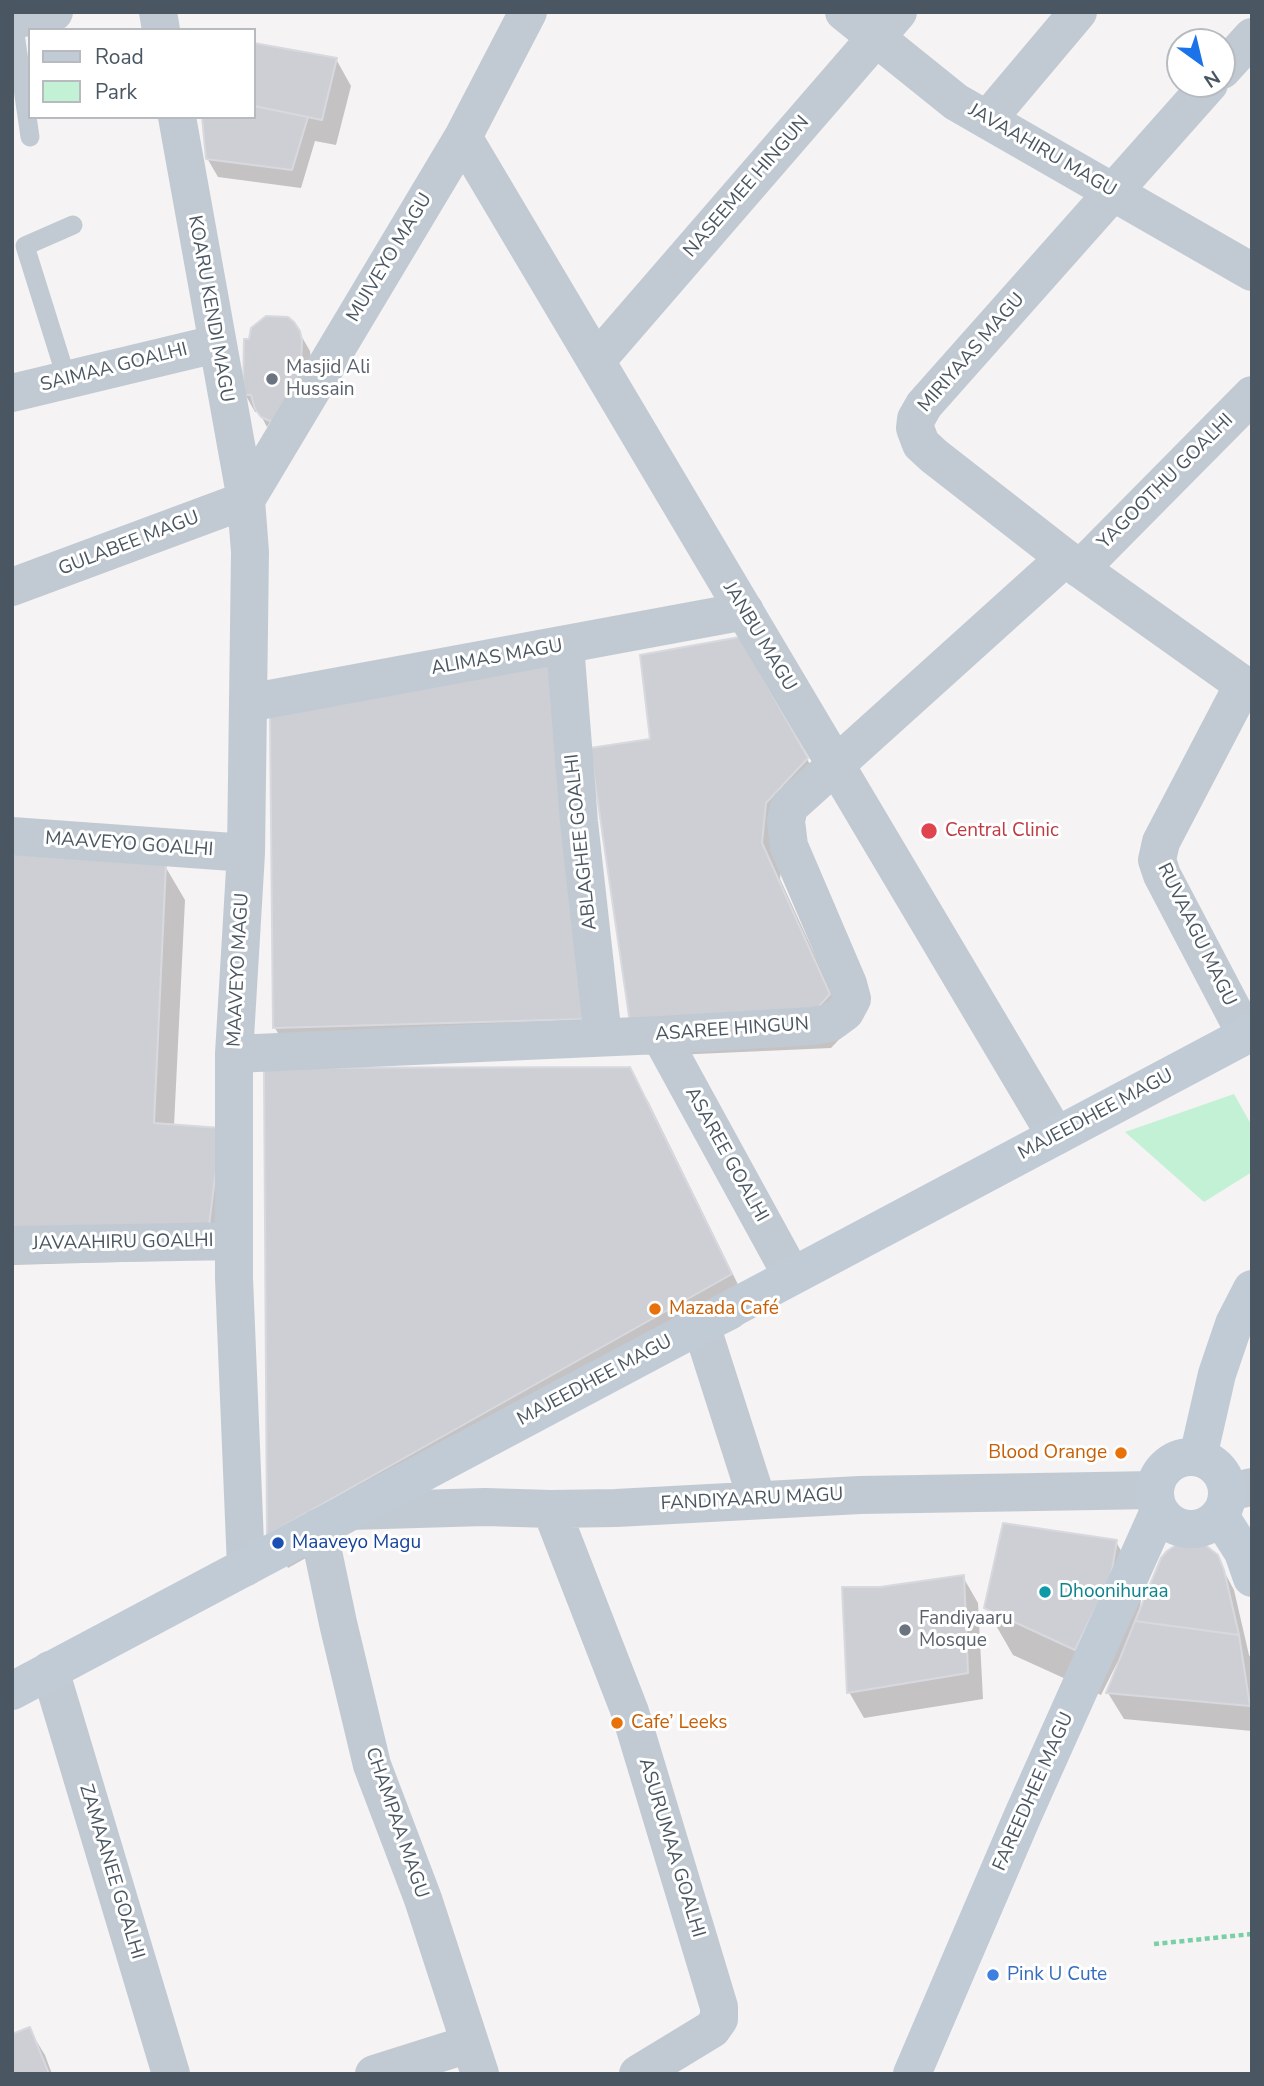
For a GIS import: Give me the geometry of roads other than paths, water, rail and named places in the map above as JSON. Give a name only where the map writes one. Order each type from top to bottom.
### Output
[{"type":"street","points":[[13,20],[54,12]]},
{"type":"street","name":"MUIVEYO MAGU","points":[[246,500],[463,137],[528,12]]},
{"type":"street","name":"JAVAAHIRU MAGU","points":[[844,12],[887,25],[956,102],[1252,272]]},
{"type":"street","points":[[987,120],[1078,12]]},
{"type":"street","name":"NASEEMEE HINGUN","points":[[596,361],[887,25]]},
{"type":"street","points":[[1236,55],[1252,37]]},
{"type":"street","name":"MIRIYAAS MAGU","points":[[1196,98],[924,405],[916,419],[915,428],[920,444],[1072,564],[1247,688]]},
{"type":"street","name":"KOARU KENDI MAGU","points":[[177,119],[246,500]]},
{"type":"street","name":"JANBU MAGU","points":[[463,137],[1056,1136]]},
{"type":"street","name":"SAIMAA GOALHI","points":[[12,393],[216,344]]},
{"type":"street","name":"YAGOOTHU GOALHI","points":[[1072,564],[1252,395]]},
{"type":"street","name":"GULABEE MAGU","points":[[12,587],[246,500]]},
{"type":"street","name":"MAAVEYO MAGU","points":[[246,500],[250,552],[246,853],[234,1054],[234,1241],[246,1567]]},
{"type":"street","name":"ASAREE HINGUN","points":[[234,1054],[603,1038],[830,1023],[845,1012],[852,999],[789,846],[786,821],[789,807],[1072,564]]},
{"type":"street","name":"ALIMAS MAGU","points":[[248,703],[745,611]]},
{"type":"street","name":"ABLAGHEE GOALHI","points":[[565,645],[579,822],[603,1038]]},
{"type":"street","name":"RUVAAGU MAGU","points":[[1247,688],[1161,842],[1157,860],[1162,875],[1250,1038]]},
{"type":"street","name":"MAAVEYO GOALHI","points":[[12,836],[246,853]]},
{"type":"street","name":"ASAREE GOALHI","points":[[660,1035],[792,1276]]},
{"type":"street","name":"MAJEEDHEE MAGU","points":[[12,1691],[1056,1136],[1250,1038]]},
{"type":"street","points":[[757,1500],[701,1325],[982,1187]]},
{"type":"street","name":"JAVAAHIRU GOALHI","points":[[12,1245],[234,1241]]},
{"type":"street","points":[[1198,1457],[1217,1374],[1234,1324],[1252,1289]]},
{"type":"street","points":[[1233,1499],[1206,1528],[1188,1531],[1171,1524],[1157,1500],[1157,1481],[1167,1466],[1186,1457],[1210,1461],[1219,1470],[1233,1499],[1243,1552],[1252,1578]]},
{"type":"street","name":"FANDIYAARU MAGU","points":[[334,1520],[485,1507],[616,1508],[873,1494],[1157,1500]]},
{"type":"street","name":"FAREEDHEE MAGU","points":[[912,2074],[1157,1500]]},
{"type":"street","name":"ASURUMAA GOALHI","points":[[551,1509],[630,1712],[719,2007],[719,2020],[712,2029],[638,2074]]},
{"type":"street","name":"CHAMPAA MAGU","points":[[334,1520],[338,1623],[372,1765],[423,1899],[474,2059]]},
{"type":"street","name":"ZAMAANEE GOALHI","points":[[50,1670],[171,2074]]},
{"type":"street","points":[[374,2074],[474,2059]]},
{"type":"lane","points":[[13,20],[30,137]]},
{"type":"lane","points":[[67,380],[25,246],[73,225]]},
{"type":"place","name":"Masjid Ali Hussain","points":[[272,379]]},
{"type":"place","name":"Central Clinic","points":[[929,831]]},
{"type":"place","name":"Mazada Café","points":[[655,1309]]},
{"type":"place","name":"Blood Orange","points":[[1121,1453]]},
{"type":"place","name":"Maaveyo Magu","points":[[278,1543]]},
{"type":"place","name":"Dhoonihuraa","points":[[1045,1592]]},
{"type":"place","name":"Fandiyaaru Mosque","points":[[905,1630]]},
{"type":"place","name":"Cafe’ Leeks","points":[[617,1723]]},
{"type":"place","name":"Pink U Cute","points":[[993,1975]]}]
